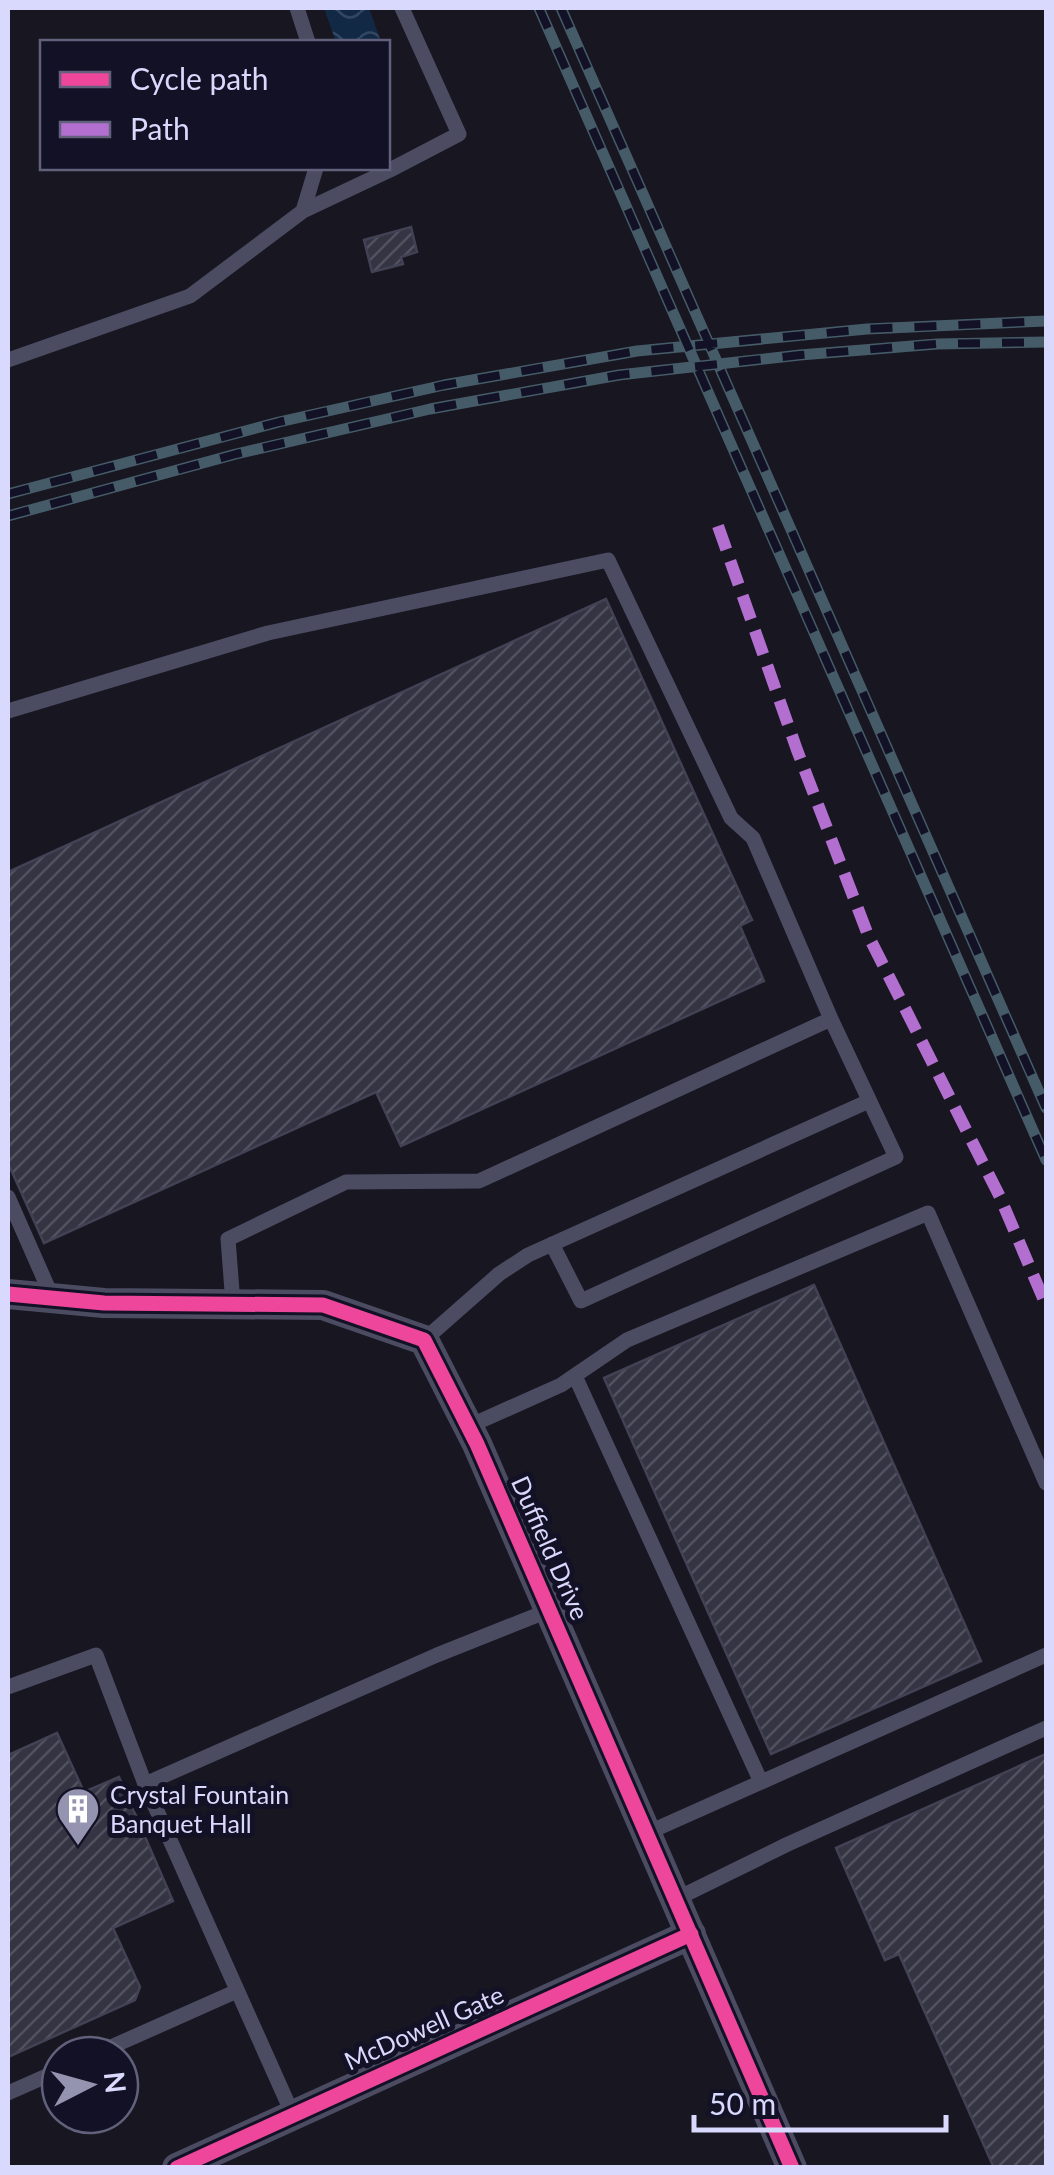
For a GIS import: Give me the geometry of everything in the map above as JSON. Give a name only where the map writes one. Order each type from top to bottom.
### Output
[{"type":"street","points":[[8,1294],[104,1303],[323,1305],[424,1340]]},
{"type":"street","name":"Duffield Drive","points":[[424,1340],[477,1444],[792,2168]]},
{"type":"street","name":"McDowell Gate","points":[[178,2168],[691,1934]]},
{"type":"lane","points":[[298,8],[307,40]]},
{"type":"lane","points":[[8,360],[190,296],[303,212],[459,134],[402,8]]},
{"type":"lane","points":[[303,212],[315,170]]},
{"type":"lane","points":[[8,711],[268,634],[608,560],[731,818],[754,838],[831,1019],[896,1158],[580,1301],[552,1244]]},
{"type":"lane","points":[[233,1304],[228,1239],[278,1214],[346,1182],[479,1181],[831,1019]]},
{"type":"lane","points":[[424,1340],[499,1274],[528,1256],[869,1101]]},
{"type":"lane","points":[[8,1198],[54,1300]]},
{"type":"lane","points":[[467,1428],[560,1385],[626,1340],[928,1213],[1046,1483]]},
{"type":"lane","points":[[576,1376],[760,1782]]},
{"type":"lane","points":[[145,1784],[550,1610]]},
{"type":"lane","points":[[646,1833],[1046,1655]]},
{"type":"lane","points":[[8,1687],[96,1656],[145,1784],[292,2115]]},
{"type":"lane","points":[[676,1899],[1046,1728]]},
{"type":"lane","points":[[138,2035],[236,1991]]},
{"type":"lane","points":[[8,2093],[40,2079]]},
{"type":"water","points":[[324,8],[369,8],[380,40],[335,40]]},
{"type":"building","points":[[411,227],[417,252],[401,257],[403,264],[372,272],[364,240]]},
{"type":"building","points":[[606,599],[752,920],[740,926],[764,981],[401,1146],[376,1092],[44,1243],[8,1163],[8,872]]},
{"type":"building","points":[[814,1285],[981,1661],[771,1754],[604,1378]]},
{"type":"building","name":"Crystal Fountain Banquet Hall","points":[[57,1733],[84,1792],[119,1777],[173,1901],[113,1928],[140,1987],[135,2000],[57,2035],[40,2035],[40,2043],[8,2057],[8,1755]]},
{"type":"building","points":[[1046,1754],[1046,2168],[994,2168],[899,1954],[885,1960],[836,1848]]},
{"type":"railway","points":[[539,8],[1046,1160]]},
{"type":"railway","points":[[561,8],[1046,1108]]},
{"type":"railway","points":[[8,494],[279,422],[444,385],[637,351],[867,329],[1046,321]]},
{"type":"railway","points":[[8,516],[236,454],[430,409],[619,375],[937,344],[1046,342]]},
{"type":"marked path","points":[[718,526],[868,935],[1000,1197],[1046,1305]]},
{"type":"cycle path","points":[[8,1294],[104,1303],[323,1305],[424,1340],[477,1444],[792,2168]]},
{"type":"cycle path","points":[[177,2168],[691,1934]]},
{"type":"place","name":"Crystal Fountain Banquet Hall","points":[[78,1847]]}]
